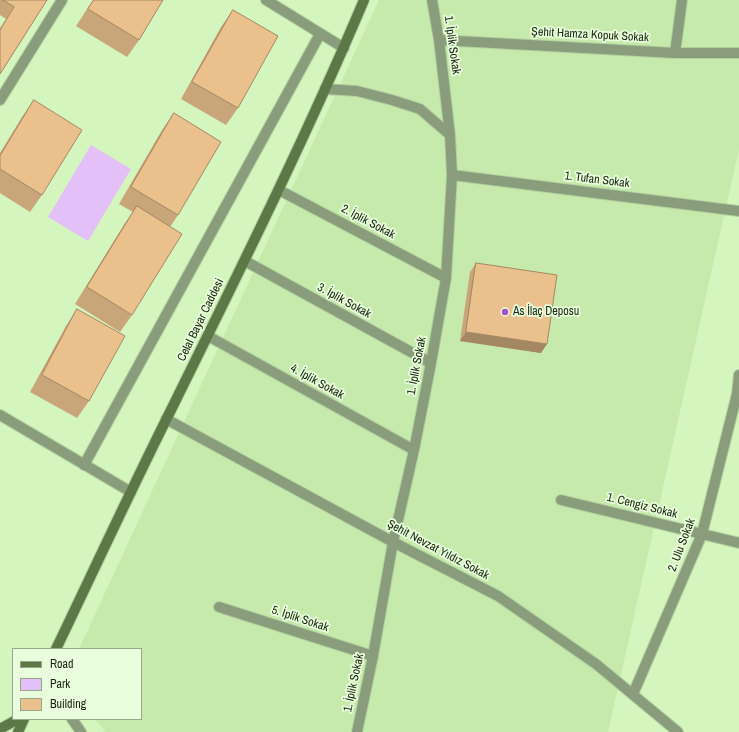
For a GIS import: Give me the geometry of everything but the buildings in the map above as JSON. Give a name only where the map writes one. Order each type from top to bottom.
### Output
[{"type":"main road","name":"Celal Bayar Caddesi","points":[[56,648],[166,419],[279,190],[344,48],[364,0]]},
{"type":"main road","points":[[0,729],[16,720]]},
{"type":"main road","points":[[18,732],[24,720]]},
{"type":"street","points":[[0,100],[62,0]]},
{"type":"street","points":[[266,0],[344,48]]},
{"type":"street","name":"1. İplik Sokak","points":[[357,732],[373,656],[393,542],[414,450],[446,278],[452,175],[450,135],[439,40],[432,0]]},
{"type":"street","points":[[675,53],[682,0]]},
{"type":"street","points":[[84,465],[320,34]]},
{"type":"street","name":"Şehit Hamza Kopuk Sokak","points":[[439,40],[675,53],[739,53]]},
{"type":"street","points":[[325,89],[357,91],[420,109],[450,135]]},
{"type":"street","name":"1. Tufan Sokak","points":[[452,175],[739,211]]},
{"type":"street","name":"2. İplik Sokak","points":[[279,190],[446,278]]},
{"type":"street","name":"3. İplik Sokak","points":[[245,261],[431,363]]},
{"type":"street","name":"4. İplik Sokak","points":[[208,336],[414,450]]},
{"type":"street","name":"2. Ulu Sokak","points":[[633,694],[702,534],[738,394],[739,375]]},
{"type":"street","points":[[0,415],[131,492]]},
{"type":"street","name":"Şehit Nevzat Yıldız Sokak","points":[[166,419],[393,542],[498,596],[596,664],[678,732]]},
{"type":"street","name":"1. Cengiz Sokak","points":[[562,500],[739,543]]},
{"type":"street","name":"5. İplik Sokak","points":[[219,607],[373,656]]},
{"type":"street","points":[[73,720],[81,732]]},
{"type":"shaded area","points":[[379,0],[739,0],[739,149],[608,732],[106,732],[96,720],[142,720],[142,648],[79,648]]},
{"type":"green space","points":[[91,145],[131,169],[88,241],[48,217]]},
{"type":"place","name":"As İlaç Deposu","points":[[505,312]]}]
